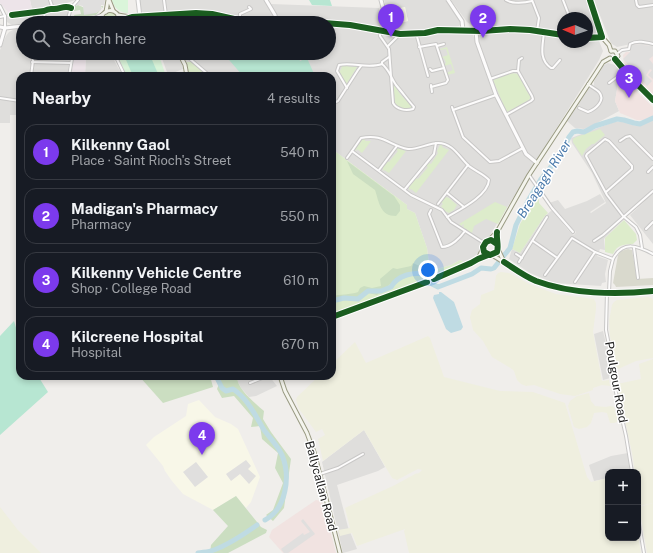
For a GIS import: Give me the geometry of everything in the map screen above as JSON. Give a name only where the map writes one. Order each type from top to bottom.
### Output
[{"type":"main road","points":[[109,0],[113,10],[118,15],[122,16]]},
{"type":"main road","points":[[106,12],[109,0]]},
{"type":"main road","points":[[590,0],[602,37],[609,45],[611,51],[609,54],[610,58]]},
{"type":"main road","points":[[102,15],[113,10]]},
{"type":"main road","points":[[152,16],[165,15]]},
{"type":"main road","points":[[611,51],[618,53],[616,59]]},
{"type":"main road","points":[[478,258],[484,243],[497,232],[537,163],[604,62],[610,58],[616,59],[625,71],[653,100]]},
{"type":"main road","points":[[183,60],[186,72]]},
{"type":"main road","points":[[497,232],[498,249],[504,261]]},
{"type":"main road","points":[[489,240],[494,241],[497,244]]},
{"type":"main road","points":[[483,248],[484,252],[504,261],[517,271],[535,280],[553,286],[569,289],[608,292],[636,293],[653,291]]},
{"type":"main road","points":[[336,316],[427,282],[471,263],[478,258],[495,254],[498,249]]},
{"type":"main road","name":"Ballycallan Road","points":[[282,380],[290,402],[307,433],[314,452],[340,553]]},
{"type":"street","points":[[50,0],[53,10],[65,6],[71,8]]},
{"type":"street","points":[[69,16],[71,8],[78,0]]},
{"type":"street","points":[[138,0],[140,16]]},
{"type":"street","points":[[164,0],[165,15],[209,14],[218,16]]},
{"type":"street","points":[[266,0],[274,16]]},
{"type":"street","points":[[381,0],[387,22],[386,32]]},
{"type":"street","points":[[448,0],[462,21],[463,30]]},
{"type":"street","points":[[506,0],[510,2],[532,1],[539,18],[537,31]]},
{"type":"street","points":[[563,0],[568,12]]},
{"type":"street","points":[[636,0],[639,6],[653,5]]},
{"type":"street","points":[[0,6],[5,16],[5,28],[0,44]]},
{"type":"street","points":[[240,16],[240,14],[251,9],[249,6]]},
{"type":"street","points":[[12,14],[44,11],[45,16]]},
{"type":"street","points":[[0,16],[5,16]]},
{"type":"street","points":[[336,24],[350,25],[401,34],[438,30],[476,31],[510,29],[557,34]]},
{"type":"street","points":[[0,27],[16,27]]},
{"type":"street","points":[[380,30],[380,36],[388,46],[390,57],[391,75],[394,105],[406,110],[413,109],[414,107],[395,84],[391,75],[382,64]]},
{"type":"street","points":[[476,31],[477,42],[496,95],[523,148],[529,157],[537,163]]},
{"type":"street","points":[[544,32],[543,60],[551,69],[560,60]]},
{"type":"street","points":[[416,33],[428,76]]},
{"type":"street","points":[[388,46],[397,37]]},
{"type":"street","points":[[593,38],[602,37]]},
{"type":"street","points":[[618,53],[622,50],[629,49],[632,42],[653,44]]},
{"type":"street","points":[[419,47],[444,44]]},
{"type":"street","points":[[432,92],[431,86],[447,82],[437,46]]},
{"type":"street","points":[[347,88],[337,71],[337,68],[341,65],[361,66],[382,64],[387,58],[390,57]]},
{"type":"street","points":[[522,58],[519,60],[518,71],[533,97]]},
{"type":"street","points":[[70,72],[72,60]]},
{"type":"street","points":[[117,60],[123,72]]},
{"type":"street","points":[[191,60],[205,72]]},
{"type":"street","points":[[31,72],[32,62],[71,63]]},
{"type":"street","points":[[336,102],[361,66]]},
{"type":"street","points":[[430,69],[432,72],[444,68]]},
{"type":"street","points":[[490,79],[512,71],[518,71]]},
{"type":"street","points":[[609,83],[625,71]]},
{"type":"street","points":[[579,108],[586,112],[590,111],[600,103],[600,93],[588,84]]},
{"type":"street","points":[[496,95],[453,109],[463,137],[490,162],[499,161],[523,148]]},
{"type":"street","points":[[506,114],[531,101],[533,97],[536,96]]},
{"type":"street","points":[[0,98],[16,100]]},
{"type":"street","points":[[620,141],[630,136],[653,159]]},
{"type":"street","points":[[347,158],[362,137],[380,138],[411,149],[436,143],[443,143],[455,150],[468,165],[489,180],[489,184],[479,197],[447,217]]},
{"type":"street","points":[[606,192],[632,168],[632,166],[609,140],[605,140],[586,156],[606,192],[624,217],[636,227],[640,235],[642,248]]},
{"type":"street","points":[[405,189],[434,154],[436,143]]},
{"type":"street","points":[[379,170],[398,145]]},
{"type":"street","points":[[352,151],[405,189],[411,195],[442,210],[451,222],[484,243]]},
{"type":"street","points":[[438,204],[468,165]]},
{"type":"street","points":[[648,172],[653,167]]},
{"type":"street","points":[[530,176],[539,190],[573,232]]},
{"type":"street","points":[[594,241],[604,235],[653,191]]},
{"type":"street","points":[[447,193],[464,207]]},
{"type":"street","points":[[431,210],[429,214],[442,247],[445,247],[458,239],[464,231]]},
{"type":"street","points":[[519,262],[547,217]]},
{"type":"street","points":[[646,229],[653,222]]},
{"type":"street","points":[[545,275],[556,257],[571,238],[594,252],[614,259],[617,252],[623,247],[642,248],[653,254]]},
{"type":"street","points":[[532,241],[556,257]]},
{"type":"street","points":[[634,248],[638,278]]},
{"type":"street","points":[[575,282],[594,252]]},
{"type":"street","points":[[516,254],[522,258]]},
{"type":"street","name":"Poulgour Road","points":[[614,259],[610,271],[606,330],[615,376],[615,388],[632,469]]},
{"type":"street","points":[[250,383],[257,380]]},
{"type":"street","points":[[320,474],[338,468],[363,454]]},
{"type":"street","points":[[641,536],[644,553]]},
{"type":"shaded area","points":[[0,0],[30,0],[32,9],[29,9],[29,11],[7,15],[8,12],[0,3]]},
{"type":"shaded area","points":[[30,0],[75,0],[56,7],[35,10],[32,9]]},
{"type":"shaded area","points":[[79,0],[105,0],[104,5],[101,5],[101,10],[96,13],[84,15],[83,6],[75,6]]},
{"type":"shaded area","points":[[138,0],[264,0],[273,16],[233,16],[210,11],[188,10],[142,12]]},
{"type":"shaded area","points":[[384,0],[445,0],[460,21],[460,25],[452,28],[436,28],[420,31],[393,31],[391,25],[408,21],[405,7],[387,11]]},
{"type":"shaded area","points":[[451,0],[586,0],[591,12],[557,12],[557,31],[528,27],[478,28],[467,22]]},
{"type":"shaded area","points":[[594,0],[653,0],[653,46],[631,44],[617,47],[612,44]]},
{"type":"shaded area","points":[[271,4],[379,8],[382,25],[374,26],[336,21],[336,16],[277,16]]},
{"type":"shaded area","points":[[65,7],[69,11],[67,16],[18,16],[52,11]]},
{"type":"shaded area","points":[[405,7],[408,21],[391,25],[387,11]]},
{"type":"shaded area","points":[[6,16],[16,16],[16,24],[12,25],[7,22]]},
{"type":"shaded area","points":[[593,18],[598,30],[593,36]]},
{"type":"shaded area","points":[[336,26],[353,27],[373,32],[401,36],[415,36],[437,32],[463,32],[472,33],[474,37],[478,37],[482,33],[523,32],[557,36],[557,48],[593,48],[593,41],[599,41],[603,51],[599,60],[480,251],[473,258],[464,262],[460,260],[451,265],[430,271],[427,248],[415,213],[407,209],[407,205],[336,152],[336,72],[188,72],[185,60],[336,60]]},
{"type":"shaded area","points":[[16,29],[16,60],[70,60],[68,72],[16,72],[16,115],[10,115],[10,123],[0,123],[0,50],[6,36]]},
{"type":"shaded area","points":[[631,44],[653,46],[653,96],[624,63],[623,55],[626,52],[630,52]]},
{"type":"shaded area","points":[[631,44],[653,46],[653,56],[649,59],[653,64],[653,79],[648,75],[652,70],[650,69],[646,75],[652,81],[647,86],[623,59],[630,52]]},
{"type":"shaded area","points":[[73,60],[86,60],[85,72],[72,72]]},
{"type":"shaded area","points":[[86,60],[114,60],[121,72],[85,72]]},
{"type":"shaded area","points":[[163,60],[181,60],[183,69],[176,72],[167,72]]},
{"type":"shaded area","points":[[608,63],[615,65],[623,76],[619,78],[615,101],[619,111],[584,129],[575,128],[567,121],[588,89],[594,86],[594,81],[604,65]]},
{"type":"shaded area","points":[[623,76],[653,107],[652,117],[637,120],[620,113],[615,101],[619,78]]},
{"type":"shaded area","points":[[653,119],[653,244],[630,215],[646,200],[628,215],[604,239],[605,250],[600,249],[597,256],[608,260],[605,274],[606,282],[602,283],[601,286],[554,283],[530,273],[509,259],[512,249],[520,253],[544,217],[552,210],[568,230],[574,235],[576,232],[565,223],[549,203],[558,200],[565,209],[587,201],[600,194],[605,202],[590,212],[591,213],[606,203],[592,173],[572,143],[571,138],[614,122],[626,122],[639,126]]},
{"type":"shaded area","points":[[628,249],[632,250],[637,279],[653,278],[653,285],[616,287],[613,283],[618,255],[621,251]]},
{"type":"shaded area","points":[[603,331],[614,377],[603,380],[594,334]]},
{"type":"shaded area","points":[[237,380],[272,380],[277,386],[256,396],[249,397],[241,388]]},
{"type":"shaded area","points":[[199,400],[215,417],[238,429],[260,477],[251,502],[246,508],[236,496],[213,510],[183,494],[146,445],[154,437],[186,416],[188,404]]},
{"type":"shaded area","points":[[364,430],[385,467],[378,471],[337,485],[348,527],[357,549],[343,553],[322,462]]},
{"type":"shaded area","points":[[628,453],[630,469],[605,469],[605,479],[594,481],[589,465],[611,456]]},
{"type":"shaded area","points":[[246,460],[251,466],[248,469],[256,476],[249,484],[240,474],[231,481],[226,474]]},
{"type":"shaded area","points":[[196,462],[208,477],[195,487],[183,472]]},
{"type":"shaded area","points":[[316,500],[321,501],[323,504],[336,553],[283,553],[269,537],[272,530]]},
{"type":"shaded area","points":[[303,519],[315,534],[288,553],[284,553],[281,549],[303,533],[304,535],[310,532],[301,521]]},
{"type":"green space","points":[[112,0],[128,0],[128,13],[118,10]]},
{"type":"green space","points":[[309,0],[330,0],[332,6],[312,5]]},
{"type":"green space","points":[[78,5],[96,13],[102,8],[101,6],[103,7],[96,15],[74,16],[81,14],[80,10],[74,11],[73,9]]},
{"type":"green space","points":[[108,12],[112,12],[116,16],[104,16]]},
{"type":"green space","points":[[439,47],[440,49],[447,47],[455,73],[447,75],[446,73],[453,70],[451,64],[444,66],[446,63],[442,57],[448,55],[446,49],[439,50]]},
{"type":"green space","points":[[119,60],[160,60],[165,72],[125,72]]},
{"type":"green space","points":[[126,60],[152,60],[157,72],[131,72]]},
{"type":"green space","points":[[229,60],[308,60],[313,72],[240,72]]},
{"type":"green space","points":[[187,62],[191,62],[203,72],[188,72]]},
{"type":"green space","points":[[356,65],[357,67],[346,85],[338,71],[340,71],[342,67],[340,66],[353,67]]},
{"type":"green space","points":[[511,73],[518,74],[531,97],[529,100],[507,112],[493,80]]},
{"type":"green space","points":[[393,83],[400,94],[412,106],[411,109],[399,108],[395,103]]},
{"type":"green space","points":[[600,129],[605,135],[586,149],[582,156],[573,142],[573,139]]},
{"type":"green space","points":[[362,139],[365,139],[365,141],[371,141],[362,153],[357,149],[356,151],[355,150]]},
{"type":"green space","points":[[440,145],[443,145],[442,147],[449,150],[416,193],[411,189],[409,190],[409,187],[416,178],[418,179],[428,167],[426,166],[429,163],[431,164],[438,153],[437,151]]},
{"type":"green space","points":[[397,148],[406,151],[389,173],[384,170],[383,171],[383,167],[387,161],[389,162],[398,151],[396,150]]},
{"type":"green space","points":[[336,152],[407,205],[407,209],[415,213],[427,248],[430,271],[451,265],[460,260],[464,262],[352,308],[336,313]]},
{"type":"green space","points":[[347,161],[394,196],[400,205],[400,211],[396,216],[387,214],[383,211],[379,204],[375,190],[353,174]]},
{"type":"green space","points":[[537,193],[540,195],[539,203],[548,213],[520,253],[512,249],[520,224],[533,203],[532,200]]},
{"type":"green space","points":[[446,197],[457,205],[454,210],[449,213],[441,206],[443,204],[441,202]]},
{"type":"green space","points":[[495,202],[507,207],[498,224],[486,219],[474,226],[472,233],[463,227],[463,224],[462,226],[459,224]]},
{"type":"green space","points":[[624,220],[636,234],[637,240],[633,244],[619,247],[613,254],[605,252],[605,238]]},
{"type":"green space","points":[[413,263],[424,268],[425,273],[410,274],[399,278],[377,295],[364,292],[355,300],[346,297],[336,299],[336,296],[358,292],[360,288],[364,286],[372,288],[381,286],[380,279],[393,268],[397,269],[411,266]]},
{"type":"green space","points":[[501,272],[509,273],[531,285],[556,294],[594,299],[596,303],[593,332],[595,343],[602,381],[609,380],[610,386],[602,385],[593,388],[593,390],[575,396],[560,394],[534,385],[526,386],[517,380],[512,369],[492,357],[483,341],[473,330],[470,317],[472,310],[480,304],[481,295],[494,290],[496,276]]},
{"type":"green space","points":[[648,297],[653,299],[653,358],[636,361],[616,370],[609,321],[612,305],[617,300]]},
{"type":"green space","points":[[14,321],[16,328],[16,380],[40,380],[48,392],[0,435],[0,336]]},
{"type":"green space","points":[[428,336],[444,377],[500,391],[533,392],[565,403],[587,477],[591,482],[605,479],[605,541],[639,541],[641,553],[409,553],[404,531],[405,529],[357,546],[352,533],[340,536],[338,530],[350,528],[345,508],[395,485],[422,470],[418,469],[397,480],[392,478],[364,430],[323,461],[318,439],[325,435],[322,429],[316,432],[299,409],[296,400],[297,397],[315,380],[336,380],[336,360],[355,342],[366,363]]},
{"type":"green space","points":[[653,359],[653,503],[641,506],[641,469],[635,469],[617,384],[641,379],[639,364]]},
{"type":"green space","points":[[143,380],[211,380],[213,387],[163,403]]},
{"type":"green space","points":[[220,380],[238,380],[243,391],[264,411],[263,419],[291,459],[284,508],[273,521],[266,515],[273,510],[283,483],[275,468],[278,453],[262,439],[260,426],[251,427],[253,418],[234,396],[222,398],[217,389]]},
{"type":"green space","points":[[589,393],[591,401],[595,406],[614,407],[618,420],[617,422],[610,423],[607,413],[602,412],[594,413],[591,423],[587,427],[579,429],[574,427],[568,406],[570,401],[577,396]]},
{"type":"green space","points":[[236,496],[261,527],[267,530],[266,533],[228,553],[210,553],[211,545],[228,526],[213,510]]},
{"type":"green space","points":[[653,503],[653,553],[647,553],[641,518],[641,506]]},
{"type":"green space","points":[[0,507],[17,529],[41,553],[0,553]]},
{"type":"water","points":[[439,292],[454,302],[463,327],[461,330],[451,333],[446,329],[433,298],[434,295],[439,294]]},
{"type":"waterway","name":"Breagagh River","points":[[336,300],[344,298],[358,299],[368,291],[381,291],[391,287],[394,283],[407,275],[427,275],[432,284],[438,287],[472,274],[481,268],[494,268],[510,248],[516,225],[529,199],[541,179],[562,153],[569,137],[573,132],[584,132],[595,126],[617,119],[640,124],[653,118]]},
{"type":"waterway","name":"Breagagh River","points":[[218,380],[222,388],[226,391],[233,389],[247,402],[264,430],[282,455],[286,473],[285,492],[278,508],[265,520]]},
{"type":"waterway","name":"Breagagh River","points":[[198,553],[212,551],[226,545],[257,525]]},
{"type":"cycle path","points":[[590,0],[602,37],[593,38]]},
{"type":"cycle path","points":[[12,15],[64,7],[71,8]]},
{"type":"cycle path","points":[[148,16],[196,13],[221,16]]},
{"type":"cycle path","points":[[336,24],[400,34],[425,33],[438,30],[482,31],[510,29],[557,34]]},
{"type":"cycle path","points":[[615,59],[653,100]]},
{"type":"cycle path","points":[[497,232],[498,247],[497,252],[490,255],[484,252],[483,247],[486,242],[491,240],[497,244]]},
{"type":"cycle path","points":[[434,279],[488,255]]},
{"type":"cycle path","points":[[504,262],[536,281],[564,289],[609,293],[653,291]]},
{"type":"cycle path","points":[[336,316],[427,282]]},
{"type":"place","name":"Kilkenny Gaol","points":[[391,37]]},
{"type":"place","name":"Madigan's Pharmacy","points":[[483,38]]},
{"type":"place","name":"Kilkenny Vehicle Centre","points":[[629,98]]},
{"type":"place","name":"Kilcreene Hospital","points":[[202,455]]}]
